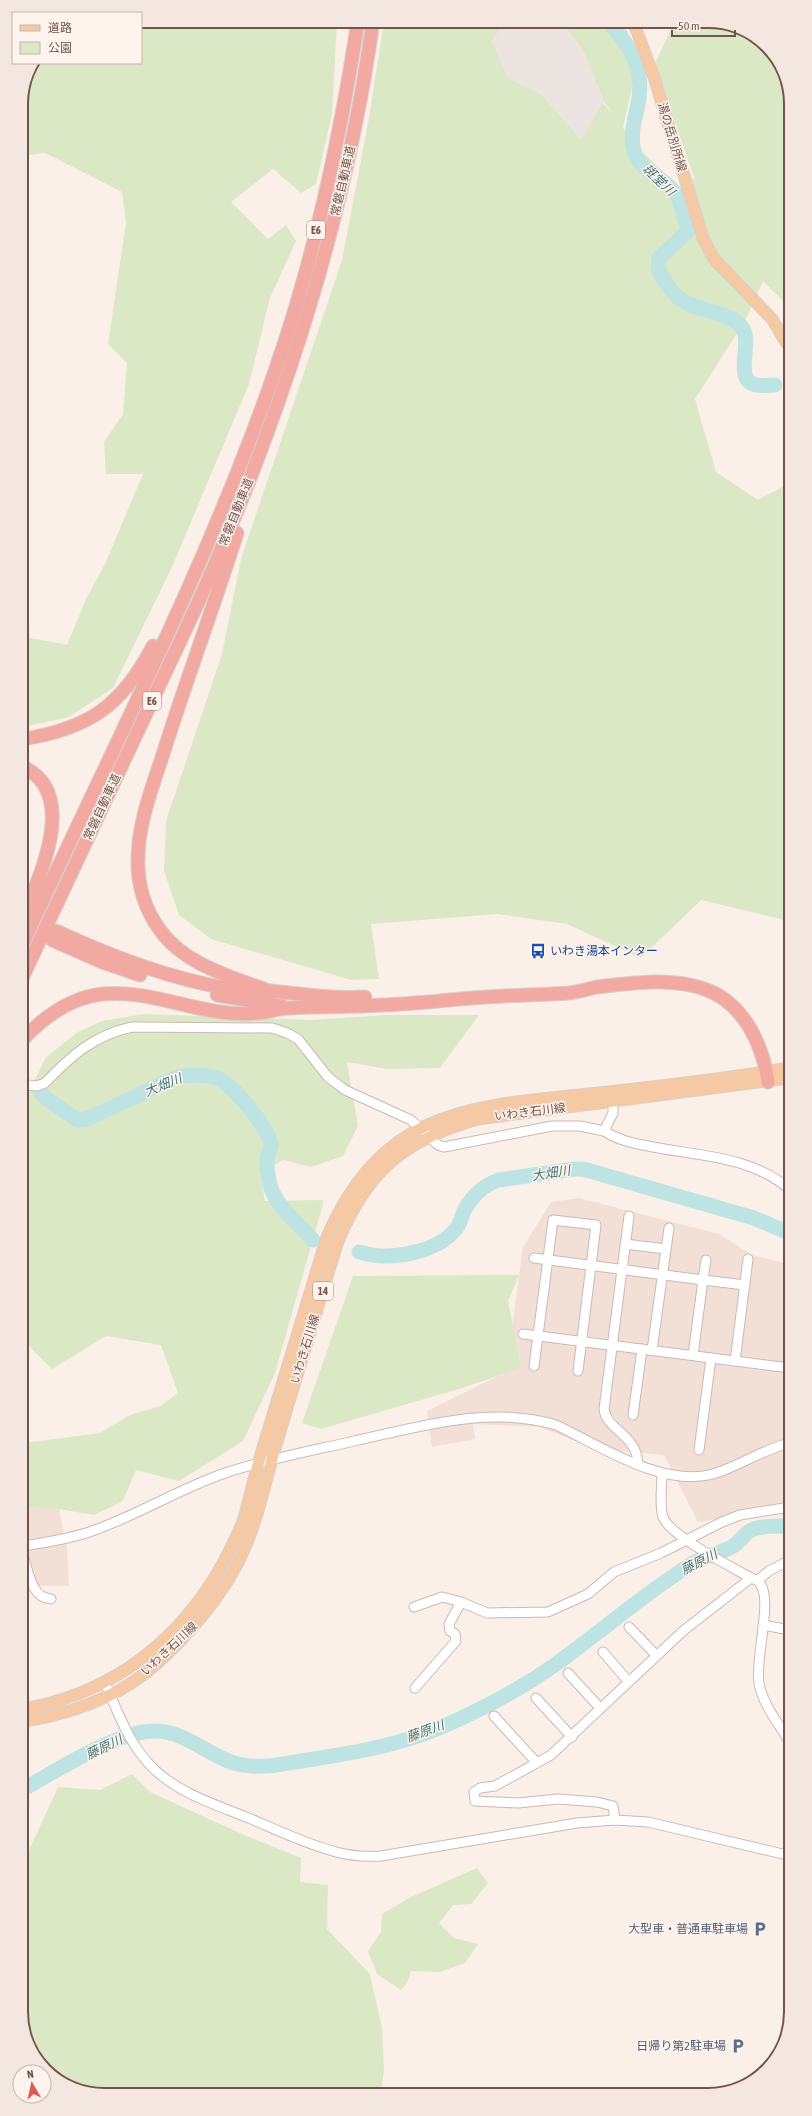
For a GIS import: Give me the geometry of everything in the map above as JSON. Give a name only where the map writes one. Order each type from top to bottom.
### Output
[{"type":"highway","name":"常磐自動車道","points":[[28,932],[211,538],[277,366],[310,256],[345,106],[357,28]]},
{"type":"highway","name":"常磐自動車道","points":[[28,965],[198,603],[225,542],[272,423],[308,316],[343,186],[359,109],[371,28]]},
{"type":"highway","points":[[266,990],[191,959],[170,942],[152,919],[144,900],[140,882],[138,859],[141,830],[149,799],[272,423]]},
{"type":"highway","points":[[28,738],[60,732],[87,720],[113,702],[135,677],[152,648],[252,434]]},
{"type":"highway","points":[[28,771],[41,782],[50,803],[52,816],[51,836],[44,864],[28,904]]},
{"type":"highway","points":[[288,1008],[172,985],[102,962],[54,935],[175,977],[233,989],[266,990],[317,996],[359,998],[571,984],[596,988]]},
{"type":"highway","points":[[28,1034],[36,1026],[63,1006],[102,994],[135,995],[192,1007],[239,1013],[256,1013],[288,1008],[383,1005],[571,993],[596,988],[671,983],[684,984],[708,990],[730,1004],[747,1022],[758,1046],[767,1077]]},
{"type":"main road","name":"湯の岳別所線","points":[[636,28],[654,77],[703,238],[714,258],[772,320],[784,339]]},
{"type":"main road","name":"いわき石川線","points":[[767,1077],[784,1070]]},
{"type":"main road","name":"いわき石川線","points":[[28,1708],[104,1684],[136,1663],[164,1640],[189,1614],[209,1587],[229,1553],[244,1519],[258,1463],[327,1237],[339,1211],[358,1181],[384,1153],[419,1128],[436,1120],[478,1108],[613,1096],[767,1077],[784,1078]]},
{"type":"main road","name":"いわき石川線","points":[[28,1720],[70,1710],[110,1695],[134,1681],[165,1656],[208,1611],[222,1590],[243,1552],[260,1504],[271,1459],[337,1244],[348,1218],[361,1194],[378,1174],[398,1154],[428,1136],[449,1127],[478,1119],[613,1096]]},
{"type":"street","points":[[28,1084],[37,1086],[45,1083],[93,1041],[112,1032],[132,1028],[272,1028],[298,1040],[328,1077],[344,1090],[411,1120],[438,1145],[444,1147],[552,1126],[580,1126],[604,1131],[624,1141],[669,1151],[707,1156],[751,1166],[778,1180],[784,1185]]},
{"type":"street","points":[[604,1131],[613,1113],[613,1096]]},
{"type":"street","points":[[629,1216],[604,1414],[634,1446],[638,1464]]},
{"type":"street","points":[[534,1366],[553,1220],[596,1226],[578,1371]]},
{"type":"street","points":[[652,1350],[669,1228]]},
{"type":"street","points":[[625,1244],[666,1249]]},
{"type":"street","points":[[534,1258],[745,1285]]},
{"type":"street","points":[[735,1361],[748,1259]]},
{"type":"street","points":[[694,1355],[706,1260]]},
{"type":"street","points":[[523,1334],[784,1367]]},
{"type":"street","points":[[633,1415],[642,1349]]},
{"type":"street","points":[[699,1450],[711,1358]]},
{"type":"street","points":[[28,1545],[92,1532],[187,1488],[271,1459],[450,1420],[501,1417],[527,1418],[556,1425],[638,1464],[662,1473],[696,1477],[712,1474],[784,1445]]},
{"type":"street","points":[[662,1473],[661,1509],[664,1519],[670,1527],[688,1541],[754,1579],[762,1586],[764,1598],[763,1626],[758,1670],[759,1684],[764,1697],[784,1732]]},
{"type":"street","points":[[414,1607],[442,1597],[462,1602],[491,1613],[548,1612],[588,1594],[614,1572],[688,1541],[740,1515],[784,1508]]},
{"type":"street","points":[[615,1820],[613,1806],[597,1802],[558,1799],[518,1803],[475,1801],[474,1792],[480,1788],[495,1786],[537,1763],[572,1737],[628,1681],[683,1631],[754,1579],[784,1563]]},
{"type":"street","points":[[28,1570],[36,1591],[41,1597],[51,1599]]},
{"type":"street","points":[[414,1688],[456,1641],[455,1634],[450,1631],[449,1624],[462,1602]]},
{"type":"street","points":[[629,1626],[656,1655]]},
{"type":"street","points":[[763,1626],[784,1629]]},
{"type":"street","points":[[603,1652],[628,1681]]},
{"type":"street","points":[[568,1673],[600,1708]]},
{"type":"street","points":[[104,1684],[134,1747],[150,1766],[167,1780],[198,1798],[308,1843],[359,1857],[406,1854],[577,1824],[615,1820],[648,1822],[784,1854]]},
{"type":"street","points":[[536,1698],[572,1737]]},
{"type":"street","points":[[494,1716],[537,1763]]},
{"type":"shaded area","points":[[501,28],[566,28],[583,50],[604,102],[581,139],[541,94],[508,78],[492,41]]},
{"type":"shaded area","points":[[579,1198],[719,1234],[752,1255],[784,1263],[784,1510],[698,1522],[664,1455],[597,1449],[539,1427],[473,1424],[475,1439],[432,1447],[427,1411],[506,1372],[523,1247],[551,1202]]},
{"type":"shaded area","points":[[28,1507],[59,1509],[67,1547],[69,1586],[28,1586]]},
{"type":"green space","points":[[142,28],[337,28],[332,114],[316,184],[301,193],[273,169],[231,202],[268,239],[286,225],[296,241],[270,298],[249,384],[172,567],[113,688],[69,717],[28,726],[28,637],[67,645],[86,599],[105,564],[143,474],[106,474],[104,442],[123,414],[127,363],[108,344],[126,223],[122,192],[45,153],[28,155],[29,89],[40,64],[142,64]]},
{"type":"green space","points":[[383,28],[501,28],[492,41],[508,78],[541,94],[581,139],[603,103],[613,114],[604,102],[583,50],[566,28],[626,28],[639,54],[623,128],[642,152],[682,189],[694,178],[655,63],[672,28],[713,28],[723,29],[737,34],[746,38],[762,50],[776,70],[780,79],[784,104],[784,302],[763,281],[745,321],[695,399],[716,472],[758,500],[784,486],[784,921],[701,900],[641,958],[567,924],[497,914],[371,924],[379,979],[351,980],[211,939],[179,915],[164,871],[166,821],[222,654],[241,559],[342,260],[369,118]]},
{"type":"green space","points":[[144,1014],[311,1020],[385,1015],[479,1015],[440,1068],[387,1069],[347,1062],[358,1126],[343,1156],[311,1167],[283,1160],[260,1173],[265,1201],[324,1200],[275,1373],[243,1441],[179,1481],[136,1470],[123,1501],[94,1515],[59,1509],[28,1507],[28,1442],[100,1433],[130,1415],[161,1406],[178,1393],[161,1345],[106,1336],[52,1369],[28,1345],[28,1095],[46,1057],[78,1032],[102,1021]]},
{"type":"green space","points":[[519,1275],[508,1301],[521,1368],[459,1389],[321,1429],[302,1423],[353,1276]]},
{"type":"green space","points":[[132,1774],[150,1792],[244,1835],[301,1858],[300,1882],[328,1885],[327,1929],[370,1974],[382,2028],[384,2070],[382,2088],[99,2088],[79,2084],[66,2078],[52,2068],[52,2064],[48,2064],[36,2046],[29,2027],[28,1852],[58,1787],[100,1790]]},
{"type":"green space","points":[[477,1868],[488,1883],[471,1904],[453,1905],[439,1923],[454,1938],[478,1944],[465,1963],[440,1972],[411,1971],[407,1983],[401,1990],[377,1974],[368,1951],[381,1932],[382,1914],[411,1897]]},
{"type":"waterway","name":"斑堂川","points":[[613,28],[624,41],[635,61],[640,83],[632,135],[634,151],[641,164],[671,188],[676,194],[688,231],[659,258],[658,268],[660,273],[671,291],[680,299],[694,306],[733,319],[739,324],[744,330],[746,339],[744,368],[745,376],[749,382],[757,385],[775,385]]},
{"type":"waterway","name":"大畑川","points":[[42,1095],[77,1120],[87,1119],[177,1077],[198,1075],[219,1079],[242,1099],[265,1130],[271,1146],[267,1162],[268,1175],[274,1195],[290,1216],[313,1240]]},
{"type":"waterway","name":"大畑川","points":[[359,1252],[377,1256],[390,1256],[423,1250],[443,1241],[451,1234],[458,1226],[468,1204],[479,1191],[488,1185],[499,1180],[575,1169],[583,1169],[754,1218],[784,1231]]},
{"type":"waterway","name":"藤原川","points":[[28,1786],[70,1762],[105,1745],[138,1733],[153,1731],[177,1735],[231,1762],[251,1766],[283,1764],[359,1751],[428,1733],[487,1706],[529,1682],[573,1652],[638,1601],[690,1565],[733,1546],[752,1530],[768,1526],[784,1526]]},
{"type":"tunnel","points":[[28,928],[52,940]]},
{"type":"place","name":"いわき湯本インター","points":[[538,951]]},
{"type":"place","name":"大型車・普通車駐車場","points":[[760,1929]]},
{"type":"place","name":"日帰り第2駐車場","points":[[738,2046]]}]
